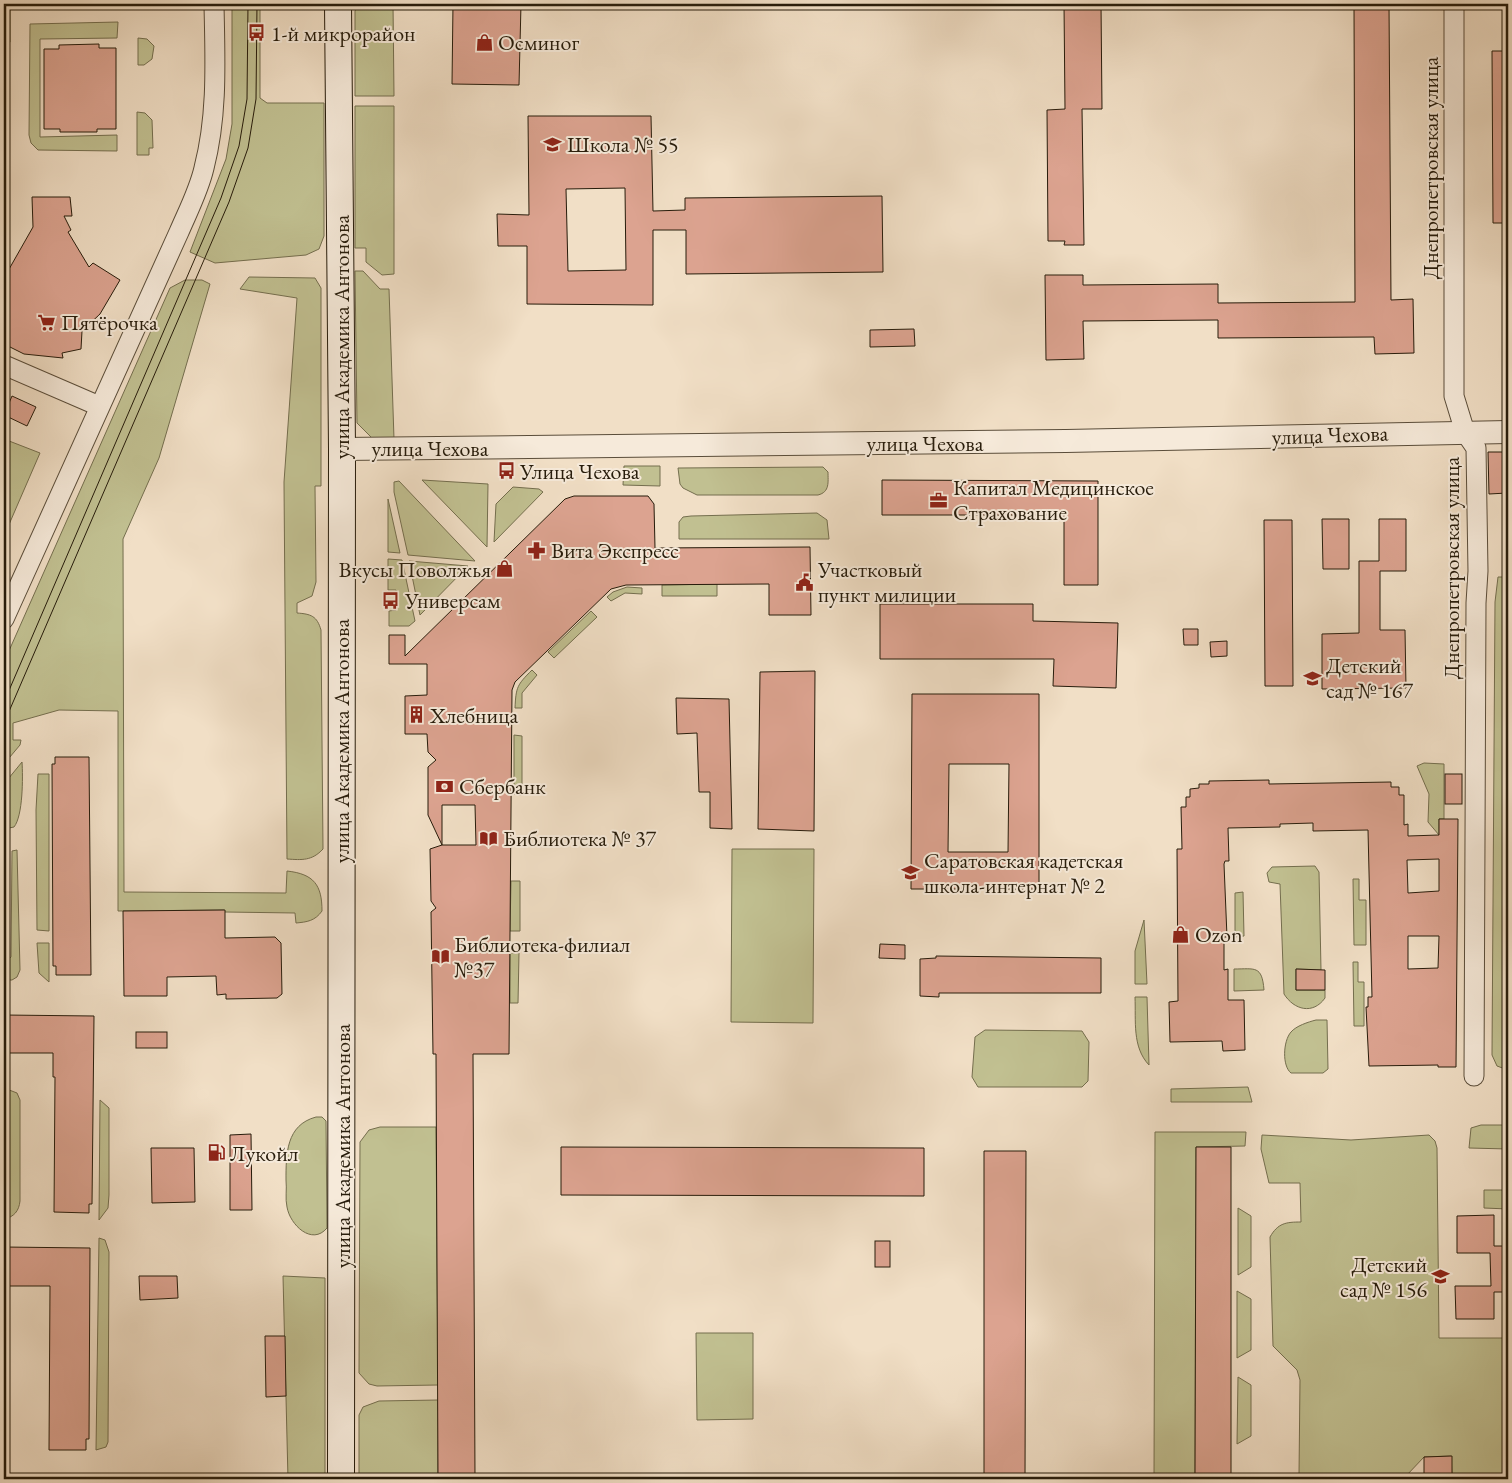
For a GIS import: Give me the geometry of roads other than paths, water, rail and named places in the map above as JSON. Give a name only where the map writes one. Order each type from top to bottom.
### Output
[{"type":"main road","name":"улица Академика Антонова","points":[[338,4],[342,449],[341,1479]]},
{"type":"street","points":[[4,619],[188,210],[204,170],[210,142],[215,93],[214,4]]},
{"type":"street","name":"Днепропетровская улица","points":[[1454,4],[1454,396],[1465,432],[1476,448],[1478,562],[1476,603],[1474,1076]]},
{"type":"street","points":[[4,365],[99,406]]},
{"type":"street","name":"улица Чехова","points":[[342,449],[1122,441],[1508,432]]},
{"type":"tram line","points":[[4,702],[221,198],[239,146],[247,99],[248,4]]},
{"type":"tram line","points":[[4,723],[229,202],[248,148],[256,99],[257,4]]},
{"type":"place","name":"1-й микрорайон","points":[[257,33]]},
{"type":"place","name":"Осминог","points":[[484,42]]},
{"type":"place","name":"Школа № 55","points":[[553,144]]},
{"type":"place","name":"Пятёрочка","points":[[47,322]]},
{"type":"place","name":"Улица Чехова","points":[[506,471]]},
{"type":"place","name":"Капитал Медицинское Страхование","points":[[939,500]]},
{"type":"place","name":"Вита Экспресс","points":[[537,550]]},
{"type":"place","name":"Вкусы Поволжья","points":[[505,569]]},
{"type":"place","name":"Участковый пункт милиции","points":[[804,582]]},
{"type":"place","name":"Универсам","points":[[391,600]]},
{"type":"place","name":"Детский сад № 167","points":[[1312,678]]},
{"type":"place","name":"Хлебница","points":[[416,715]]},
{"type":"place","name":"Сбербанк","points":[[445,786]]},
{"type":"place","name":"Библиотека № 37","points":[[489,838]]},
{"type":"place","name":"Саратовская кадетская школа-интернат № 2","points":[[910,873]]},
{"type":"place","name":"Ozon","points":[[1181,934]]},
{"type":"place","name":"Библиотека-филиал №37","points":[[440,957]]},
{"type":"place","name":"Лукойл","points":[[216,1153]]},
{"type":"place","name":"Детский сад № 156","points":[[1441,1277]]}]
